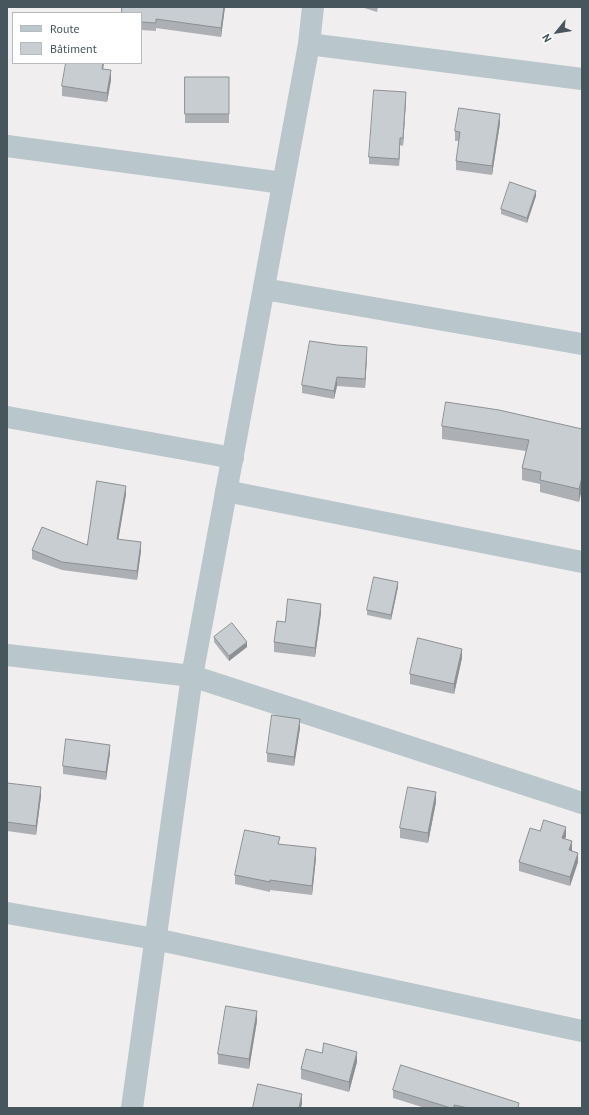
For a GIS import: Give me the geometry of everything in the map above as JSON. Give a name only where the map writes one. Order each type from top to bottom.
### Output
[{"type":"street","points":[[132,1108],[192,676],[264,289],[308,44],[313,7]]},
{"type":"street","points":[[308,44],[582,79]]},
{"type":"street","points":[[7,146],[283,183]]},
{"type":"street","points":[[264,289],[582,344]]},
{"type":"street","points":[[7,417],[232,458]]},
{"type":"street","points":[[226,491],[582,562]]},
{"type":"street","points":[[7,655],[192,676],[582,802]]},
{"type":"street","points":[[7,913],[155,939],[582,1030]]},
{"type":"building","points":[[122,7],[224,7],[221,28],[156,19],[156,23],[142,22],[142,12],[122,12]]},
{"type":"building","points":[[66,64],[103,64],[102,69],[111,70],[107,93],[62,86]]},
{"type":"building","points":[[185,77],[229,77],[229,114],[185,114]]},
{"type":"building","points":[[374,90],[406,92],[403,138],[400,138],[399,159],[369,157]]},
{"type":"building","points":[[459,108],[500,114],[492,166],[456,161],[460,132],[455,131]]},
{"type":"building","points":[[510,182],[536,191],[527,218],[501,209]]},
{"type":"building","points":[[310,341],[367,347],[365,379],[337,377],[334,391],[302,385]]},
{"type":"building","points":[[446,402],[499,410],[582,429],[582,477],[579,489],[540,480],[541,472],[522,468],[529,440],[442,426]]},
{"type":"building","points":[[97,481],[126,486],[117,539],[141,542],[137,571],[62,562],[32,550],[42,527],[87,545]]},
{"type":"building","points":[[374,577],[398,582],[391,615],[367,610]]},
{"type":"building","points":[[288,599],[321,604],[315,648],[274,642],[277,621],[285,622]]},
{"type":"building","points":[[232,623],[247,642],[229,656],[214,637]]},
{"type":"building","points":[[418,638],[462,649],[454,684],[410,674]]},
{"type":"building","points":[[272,715],[300,719],[294,757],[267,753]]},
{"type":"building","points":[[66,739],[110,745],[106,772],[63,766]]},
{"type":"building","points":[[7,783],[41,787],[36,826],[7,822]]},
{"type":"building","points":[[408,787],[436,792],[428,833],[400,828]]},
{"type":"building","points":[[544,820],[566,827],[562,838],[572,841],[569,850],[578,853],[570,877],[519,862],[530,828],[540,831]]},
{"type":"building","points":[[245,830],[280,837],[278,844],[316,848],[312,886],[270,880],[270,882],[235,875]]},
{"type":"building","points":[[226,1006],[257,1011],[249,1059],[218,1054]]},
{"type":"building","points":[[324,1043],[357,1052],[349,1082],[301,1069],[306,1049],[322,1053]]},
{"type":"building","points":[[401,1065],[519,1103],[518,1108],[468,1108],[454,1105],[454,1108],[451,1108],[393,1090]]},
{"type":"building","points":[[258,1084],[302,1094],[299,1108],[253,1108]]}]
